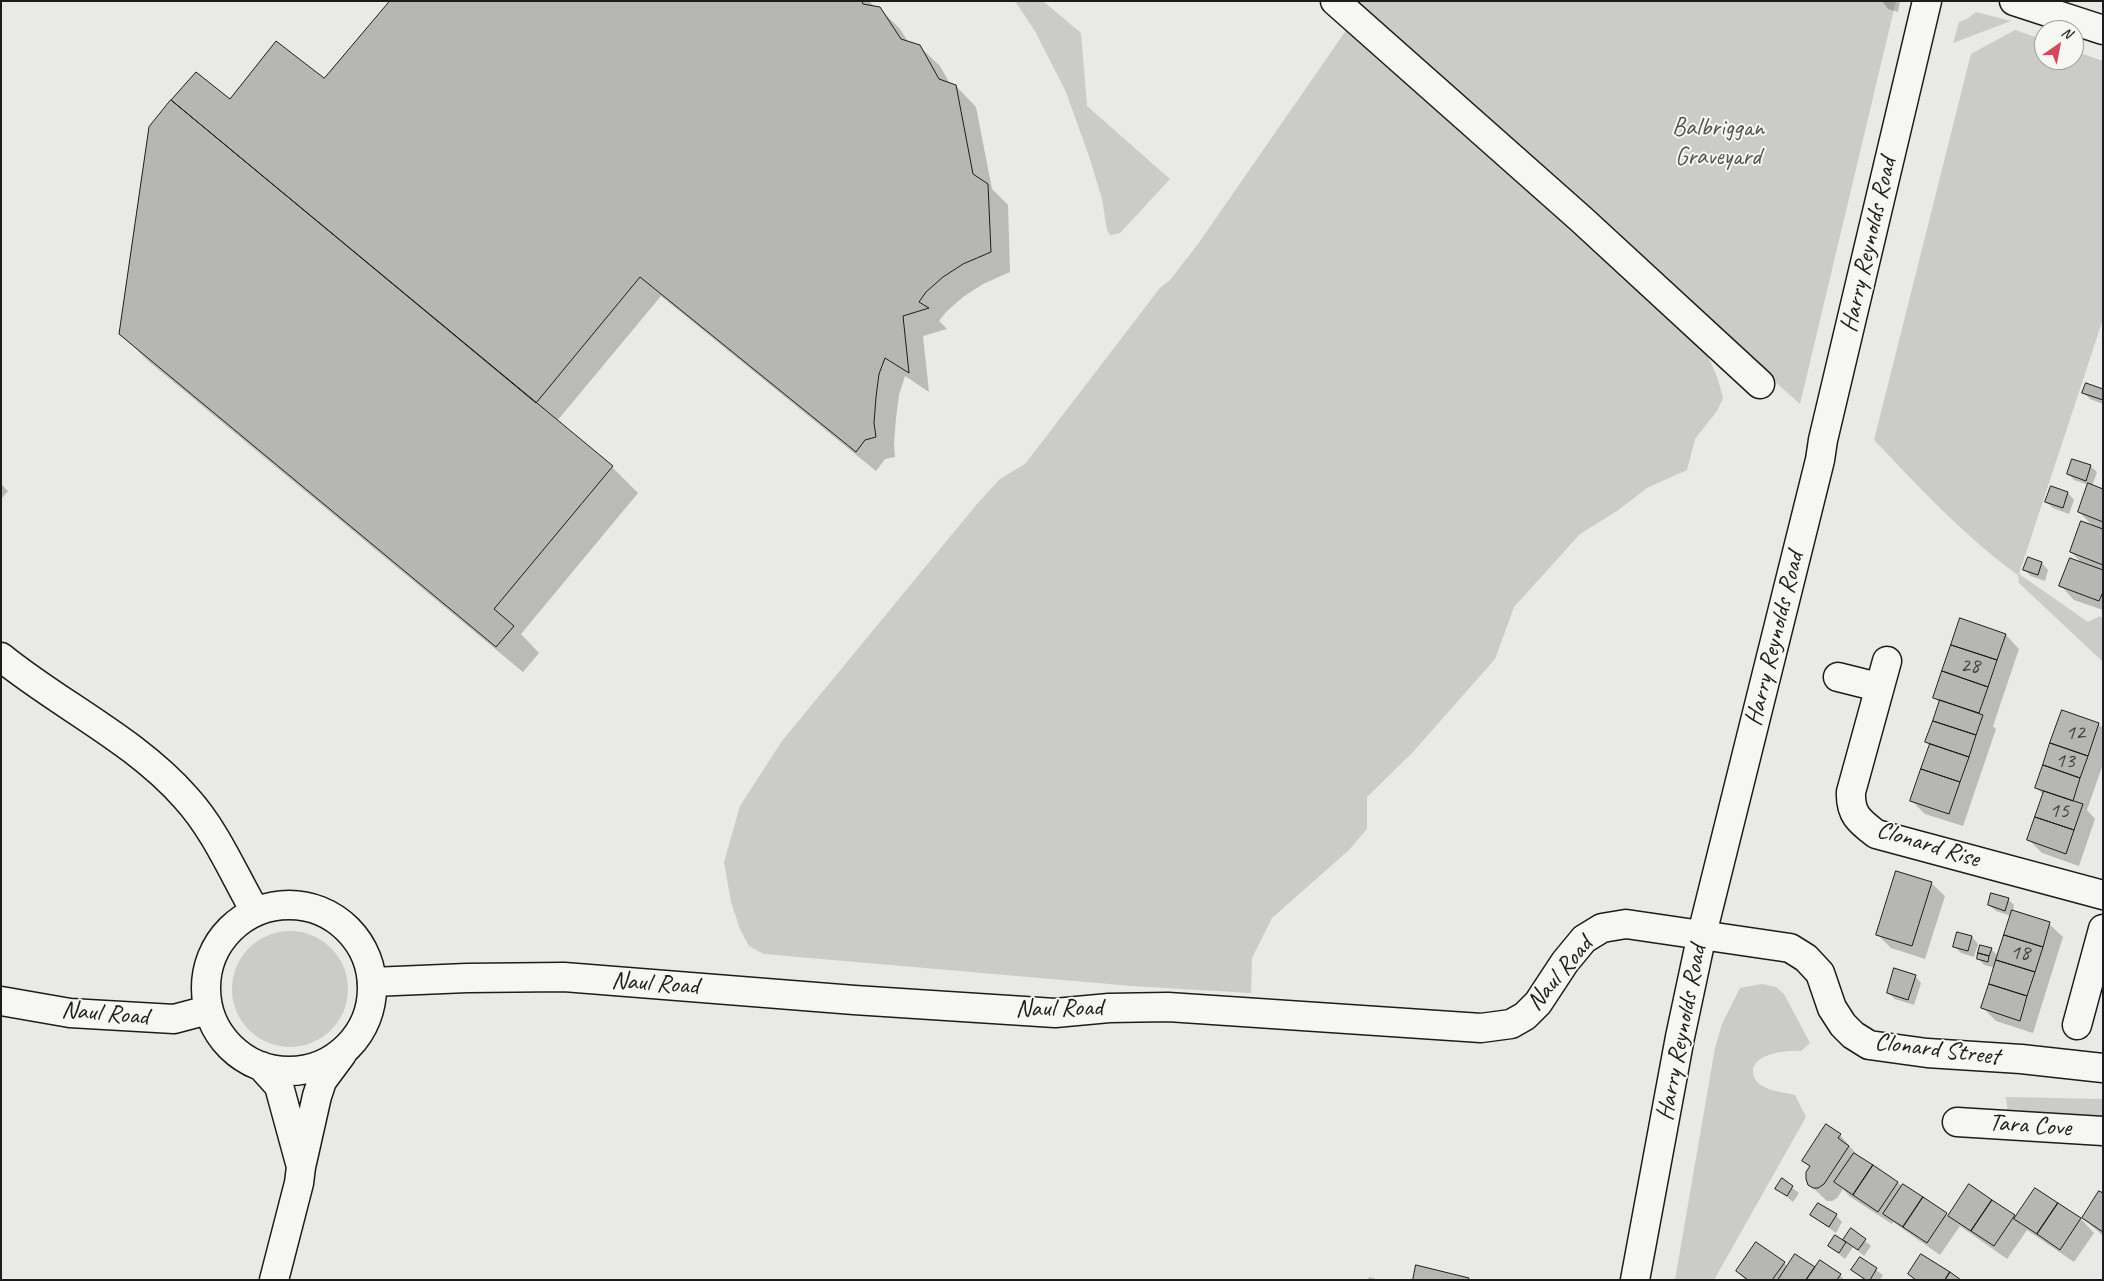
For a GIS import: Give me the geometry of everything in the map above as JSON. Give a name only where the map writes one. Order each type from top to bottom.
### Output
[{"type":"street","points":[[1335,1],[1574,213],[1760,384]]},
{"type":"street","name":"Harry Reynolds Road","points":[[1635,1280],[1678,1046],[1702,934],[1820,460],[1825,430],[1928,1]]},
{"type":"street","points":[[2014,1],[2103,30]]},
{"type":"street","points":[[1,657],[21,673],[143,757],[176,787],[210,829],[255,912]]},
{"type":"street","name":"Clonard Rise","points":[[1887,661],[1878,687],[1851,792],[1850,805],[1860,821],[1876,834],[2103,895]]},
{"type":"street","points":[[1838,677],[1878,687]]},
{"type":"street","points":[[274,1280],[299,1183],[301,1167],[322,1081],[347,1048],[361,1029],[370,1006],[372,982],[367,960],[356,940],[341,923],[322,912],[300,905],[277,905],[255,912],[238,922],[224,935],[213,952],[207,971],[206,990],[208,1010],[216,1028],[228,1044],[243,1057],[261,1066],[283,1071],[306,1069],[328,1061],[347,1048]]},
{"type":"street","name":"Naul Road","points":[[372,982],[466,978],[564,977],[854,1000],[1055,1013],[1109,1008],[1168,1007],[1481,1028],[1511,1024],[1526,1016],[1538,1003],[1565,962],[1584,939],[1602,928],[1626,924],[1702,934]]},
{"type":"street","points":[[2077,1025],[2103,929]]},
{"type":"street","name":"Clonard Street","points":[[1702,934],[1790,948],[1806,958],[1820,973],[1832,1008],[1843,1025],[1853,1035],[1869,1045],[1927,1053],[2021,1059],[2103,1068]]},
{"type":"street","name":"Naul Road","points":[[1,1001],[70,1013],[174,1019],[208,1010]]},
{"type":"street","points":[[261,1066],[279,1086],[301,1167]]},
{"type":"street","name":"Tara Cove","points":[[1957,1122],[2103,1131]]},
{"type":"green space","points":[[1015,1],[1043,1],[1081,33],[1087,106],[1170,179],[1120,233],[1110,235],[1107,230],[1102,199],[1066,92],[1035,31]]},
{"type":"green space","name":"Balbriggan Graveyard","points":[[1348,1],[1896,1],[1800,404]]},
{"type":"green space","points":[[1976,12],[2011,21],[1953,43],[1959,22]]},
{"type":"green space","points":[[1347,29],[1353,31],[1697,341],[1713,368],[1723,398],[1717,411],[1695,439],[1687,470],[1647,488],[1617,511],[1580,534],[1514,607],[1495,659],[1413,752],[1367,797],[1367,829],[1349,850],[1272,918],[1252,958],[1251,993],[1132,986],[764,954],[749,946],[740,929],[731,902],[724,862],[740,806],[782,741],[977,504],[1000,479],[1025,464],[1160,288],[1170,280],[1198,244]]},
{"type":"green space","points":[[2015,30],[2034,37],[2034,70],[2084,70],[2084,54],[2103,61],[2103,319],[2019,574],[2088,622],[2100,616],[2103,618],[2103,662],[2019,583],[2018,575],[1961,528],[1874,440],[1971,54]]},
{"type":"green space","points":[[290,931],[312,935],[322,940],[331,948],[339,957],[344,967],[348,989],[344,1011],[339,1021],[331,1030],[322,1038],[312,1043],[290,1047],[268,1043],[258,1038],[249,1030],[241,1021],[236,1011],[232,989],[236,967],[241,957],[249,948],[258,940],[268,935]]},
{"type":"green space","points":[[1762,984],[1776,987],[1784,994],[1810,1043],[1801,1051],[1779,1052],[1764,1057],[1754,1066],[1754,1076],[1758,1083],[1766,1088],[1795,1095],[1806,1117],[1714,1280],[1675,1280],[1715,1048],[1722,1024],[1740,988]]},
{"type":"green space","points":[[2006,1097],[2103,1099],[2103,1118],[2008,1114]]},
{"type":"building","points":[[390,1],[862,1],[863,4],[880,7],[901,39],[920,45],[939,79],[956,85],[973,174],[988,184],[991,252],[963,264],[943,277],[926,292],[919,302],[929,308],[903,316],[909,373],[885,358],[879,374],[876,397],[874,423],[876,437],[865,440],[856,452],[640,277],[536,403],[171,100],[196,72],[230,99],[276,41],[324,78]]},
{"type":"building","points":[[171,100],[613,466],[494,609],[514,626],[496,647],[119,334],[149,127]]},
{"type":"building","points":[[2086,383],[2103,389],[2103,400],[2082,393]]},
{"type":"building","points":[[2072,459],[2091,465],[2086,481],[2067,474]]},
{"type":"building","points":[[2088,483],[2103,489],[2103,522],[2078,512]]},
{"type":"building","points":[[2051,486],[2068,492],[2063,508],[2045,502]]},
{"type":"building","points":[[2081,521],[2103,529],[2103,565],[2070,552]]},
{"type":"building","points":[[2028,557],[2042,562],[2038,575],[2023,570]]},
{"type":"building","points":[[2070,558],[2103,570],[2103,592],[2099,601],[2059,586]]},
{"type":"building","points":[[1960,618],[2006,634],[1997,660],[1951,645]]},
{"type":"building","points":[[1951,645],[1997,660],[1988,687],[1942,671]]},
{"type":"building","points":[[1942,671],[1988,687],[1979,713],[1933,698]]},
{"type":"building","points":[[1940,700],[1983,715],[1976,735],[1933,721]]},
{"type":"building","points":[[2062,710],[2099,723],[2088,756],[2050,743]]},
{"type":"building","points":[[1933,721],[1976,735],[1969,757],[1925,742]]},
{"type":"building","points":[[2050,743],[2088,756],[2080,778],[2043,765]]},
{"type":"building","points":[[1930,744],[1969,757],[1960,782],[1921,769]]},
{"type":"building","points":[[2043,765],[2080,778],[2073,801],[2035,788]]},
{"type":"building","points":[[1921,769],[1960,782],[1949,814],[1910,801]]},
{"type":"building","points":[[2044,791],[2083,804],[2074,830],[2035,817]]},
{"type":"building","points":[[2035,817],[2074,830],[2066,854],[2027,840]]},
{"type":"building","points":[[1896,871],[1932,882],[1912,946],[1876,935]]},
{"type":"building","points":[[1991,893],[2009,898],[2005,911],[1988,905]]},
{"type":"building","points":[[2012,910],[2050,922],[2043,947],[2004,935]]},
{"type":"building","points":[[1957,932],[1972,936],[1968,951],[1953,947]]},
{"type":"building","points":[[2004,935],[2043,947],[2035,972],[1996,960]]},
{"type":"building","points":[[1980,945],[1992,948],[1989,956],[1978,953]]},
{"type":"building","points":[[1978,953],[1989,956],[1988,962],[1977,959]]},
{"type":"building","points":[[1996,960],[2035,972],[2027,996],[1989,984]]},
{"type":"building","points":[[1894,968],[1916,975],[1908,1000],[1887,993]]},
{"type":"building","points":[[1989,984],[2027,996],[2020,1021],[1981,1008]]},
{"type":"building","points":[[1826,1124],[1841,1134],[1838,1138],[1849,1146],[1824,1184],[1818,1188],[1813,1188],[1808,1185],[1806,1179],[1806,1172],[1810,1166],[1802,1161]]},
{"type":"building","points":[[1854,1153],[1873,1165],[1853,1195],[1834,1182]]},
{"type":"building","points":[[1873,1165],[1898,1182],[1878,1212],[1853,1195]]},
{"type":"building","points":[[1782,1178],[1793,1186],[1787,1196],[1775,1189]]},
{"type":"building","points":[[1903,1184],[1923,1197],[1903,1227],[1883,1214]]},
{"type":"building","points":[[1969,1184],[1992,1200],[1971,1231],[1948,1216]]},
{"type":"building","points":[[2035,1188],[2058,1203],[2037,1234],[2014,1219]]},
{"type":"building","points":[[2099,1191],[2103,1193],[2103,1232],[2082,1218]]},
{"type":"building","points":[[1923,1197],[1947,1213],[1927,1243],[1903,1227]]},
{"type":"building","points":[[1992,1200],[2015,1215],[1994,1246],[1971,1231]]},
{"type":"building","points":[[1818,1203],[1837,1214],[1829,1227],[1810,1215]]},
{"type":"building","points":[[2058,1203],[2081,1218],[2060,1250],[2037,1234]]},
{"type":"building","points":[[1851,1228],[1866,1239],[1858,1250],[1843,1240]]},
{"type":"building","points":[[1835,1235],[1846,1242],[1839,1253],[1828,1246]]},
{"type":"building","points":[[1756,1242],[1785,1262],[1772,1280],[1748,1280],[1736,1271]]},
{"type":"building","points":[[1795,1254],[1815,1267],[1806,1280],[1778,1280]]},
{"type":"building","points":[[1921,1254],[1950,1272],[1945,1280],[1916,1280],[1908,1274]]},
{"type":"building","points":[[1860,1257],[1877,1268],[1870,1280],[1866,1280],[1851,1270]]},
{"type":"building","points":[[1820,1260],[1841,1274],[1837,1280],[1806,1280]]},
{"type":"building","points":[[1416,1265],[1469,1278],[1468,1280],[1413,1280]]},
{"type":"building","points":[[1950,1272],[1961,1280],[1945,1280]]}]
